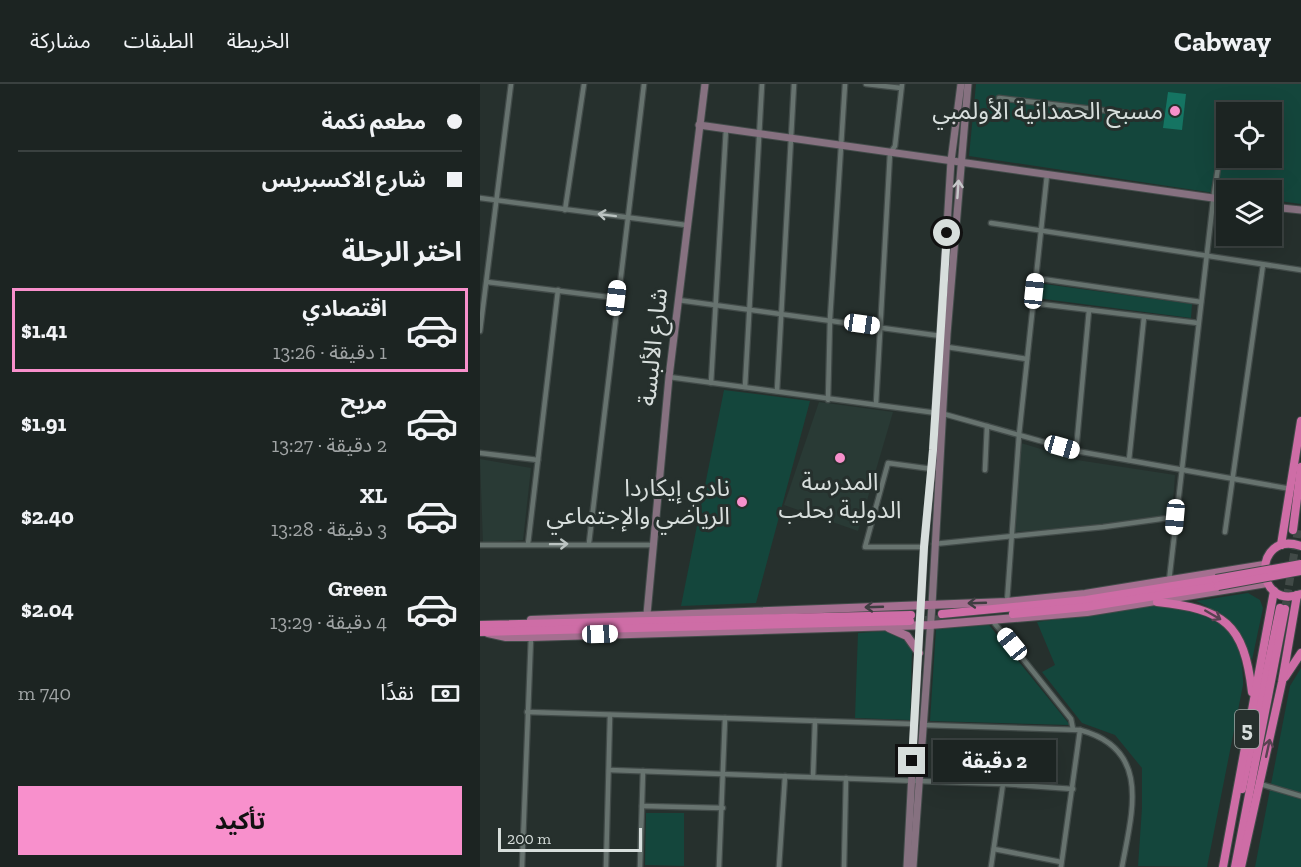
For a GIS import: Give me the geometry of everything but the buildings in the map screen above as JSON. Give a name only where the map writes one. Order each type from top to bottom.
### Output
[{"type":"highway","points":[[1281,545],[1301,421]]},
{"type":"highway","points":[[1301,467],[1295,530],[1301,509]]},
{"type":"highway","points":[[1299,594],[1285,596],[1274,591],[1267,583],[1264,565],[1269,554],[1281,545],[1301,546]]},
{"type":"highway","points":[[1217,583],[1301,564]]},
{"type":"highway","points":[[943,617],[1086,603],[1301,571]]},
{"type":"highway","name":"5","points":[[1224,867],[1252,699],[1274,591]]},
{"type":"highway","name":"5","points":[[1241,867],[1299,594]]},
{"type":"highway","points":[[1157,602],[1200,608],[1228,625],[1246,653],[1252,699]]},
{"type":"highway","points":[[1224,867],[1282,608],[1236,867]]},
{"type":"highway","points":[[483,629],[911,618]]},
{"type":"highway","points":[[1282,682],[1301,652]]},
{"type":"main road","points":[[483,629],[506,637],[531,637],[930,625],[992,620],[1086,603],[1169,581],[1264,565]]},
{"type":"main road","points":[[483,629],[501,621],[647,615],[1007,602],[1157,602],[1267,583]]},
{"type":"main road","points":[[879,626],[904,634],[919,653]]},
{"type":"street","points":[[480,331],[511,84]]},
{"type":"street","points":[[565,210],[584,84]]},
{"type":"street","points":[[589,543],[616,298],[644,84]]},
{"type":"street","name":"شارع الألبسة","points":[[647,615],[669,377],[705,84]]},
{"type":"street","points":[[745,387],[762,84]]},
{"type":"street","points":[[777,391],[794,84]]},
{"type":"street","points":[[828,400],[830,320],[845,84]]},
{"type":"street","points":[[866,84],[902,86],[896,146],[890,153],[876,404]]},
{"type":"street","points":[[907,867],[932,605],[941,336],[951,162],[961,84]]},
{"type":"street","points":[[919,725],[919,653],[924,547],[940,413],[968,84]]},
{"type":"street","points":[[999,98],[1127,113]]},
{"type":"street","points":[[699,125],[1216,198]]},
{"type":"street","points":[[711,383],[726,129]]},
{"type":"street","points":[[1169,581],[1180,469],[1218,168]]},
{"type":"street","points":[[1007,602],[1019,435],[1047,175]]},
{"type":"street","points":[[480,198],[686,225]]},
{"type":"street","points":[[1282,208],[1300,211]]},
{"type":"street","points":[[991,223],[1301,270]]},
{"type":"street","points":[[1225,532],[1263,265]]},
{"type":"street","points":[[1035,278],[1201,302]]},
{"type":"street","points":[[487,282],[616,298]]},
{"type":"street","points":[[528,544],[558,290]]},
{"type":"street","points":[[678,300],[941,336]]},
{"type":"street","points":[[1032,303],[1198,323]]},
{"type":"street","points":[[1076,451],[1089,310]]},
{"type":"street","points":[[1129,460],[1144,317]]},
{"type":"street","points":[[946,347],[1027,359]]},
{"type":"street","points":[[669,377],[828,400],[940,413],[1076,451],[1291,489]]},
{"type":"street","points":[[985,470],[987,426]]},
{"type":"street","points":[[480,453],[538,460]]},
{"type":"street","points":[[924,547],[865,547],[888,463],[932,469]]},
{"type":"street","points":[[934,544],[1175,517]]},
{"type":"street","points":[[480,545],[589,543],[654,545]]},
{"type":"street","points":[[992,620],[1071,718],[1073,729]]},
{"type":"street","points":[[522,867],[531,637]]},
{"type":"street","points":[[527,712],[1080,730],[1095,734],[1111,744],[1123,757],[1132,774],[1130,812],[1122,867]]},
{"type":"street","points":[[606,867],[610,715]]},
{"type":"street","points":[[719,867],[725,718]]},
{"type":"street","points":[[813,777],[815,721]]},
{"type":"street","points":[[994,849],[1061,864],[1080,730]]},
{"type":"street","points":[[609,770],[915,780],[1073,789]]},
{"type":"street","points":[[640,867],[643,771]]},
{"type":"street","points":[[779,867],[784,776]]},
{"type":"street","points":[[844,867],[846,778]]},
{"type":"street","points":[[913,867],[915,780]]},
{"type":"street","points":[[991,867],[1003,784]]},
{"type":"street","points":[[1260,784],[1301,796]]},
{"type":"street","points":[[642,806],[723,807]]},
{"type":"shaded area","points":[[976,84],[1301,84],[1301,204],[1282,201],[1282,180],[1216,180],[1216,193],[969,156]]},
{"type":"shaded area","name":"مسبح الحمدانية الأولمبي","points":[[1168,92],[1186,94],[1182,130],[1163,128]]},
{"type":"shaded area","points":[[1037,283],[1192,304],[1191,318],[1036,298]]},
{"type":"shaded area","name":"نادي إيكاردا الرياضي والإجتماعي","points":[[724,390],[810,401],[756,603],[681,606]]},
{"type":"shaded area","name":"المدرسة الدولية بحلب","points":[[819,402],[893,412],[858,531],[784,505]]},
{"type":"shaded area","points":[[1021,443],[1077,460],[1175,475],[1172,515],[1103,525],[1014,532]]},
{"type":"shaded area","points":[[480,459],[531,468],[523,540],[483,543]]},
{"type":"shaded area","points":[[1248,593],[1260,600],[1263,608],[1252,660],[1242,640],[1230,624],[1196,601]]},
{"type":"shaded area","points":[[1151,606],[1189,610],[1218,622],[1237,646],[1242,664],[1243,685],[1207,867],[1138,866],[1142,768],[1115,735],[1082,723],[1042,672],[1055,665],[1037,622]]},
{"type":"shaded area","points":[[989,625],[1070,725],[930,721],[936,629]]},
{"type":"shaded area","points":[[885,631],[897,633],[912,649],[910,720],[855,718],[858,633]]},
{"type":"shaded area","points":[[1301,668],[1301,867],[1255,867],[1290,686]]},
{"type":"shaded area","points":[[646,813],[684,813],[684,866],[645,865]]},
{"type":"tunnel","points":[[1285,609],[1298,530]]},
{"type":"tunnel","points":[[910,621],[943,619]]},
{"type":"place","name":"مسبح الحمدانية الأولمبي","points":[[1175,111]]},
{"type":"place","name":"المدرسة الدولية بحلب","points":[[840,458]]},
{"type":"place","name":"نادي إيكاردا الرياضي والإجتماعي","points":[[742,502]]},
{"type":"route","points":[[912,761],[924,547],[933,450],[947,233]]}]
